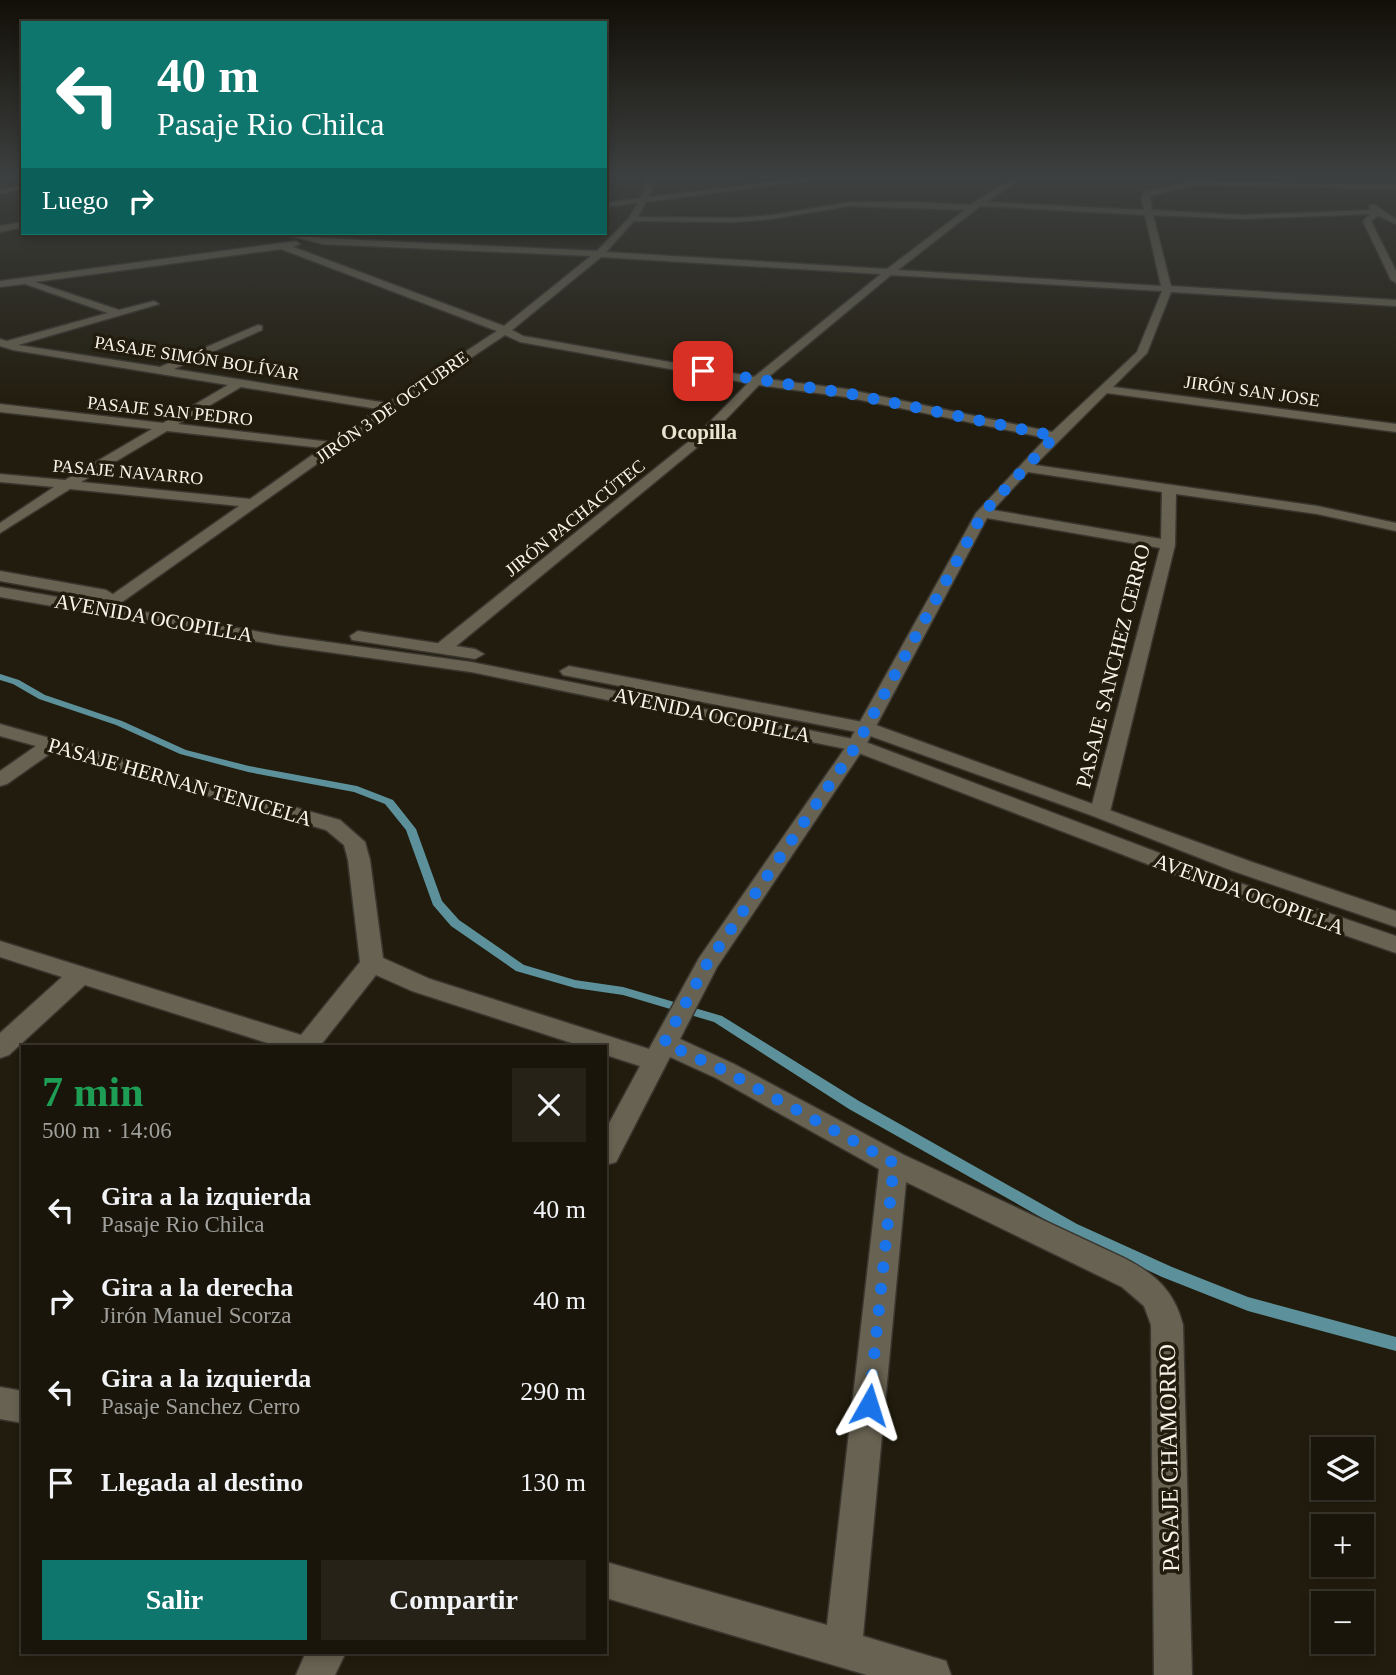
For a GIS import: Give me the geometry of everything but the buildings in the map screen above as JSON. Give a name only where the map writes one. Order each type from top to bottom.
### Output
[{"type":"street","points":[[0,284],[222,254]]},
{"type":"street","points":[[304,254],[505,330],[520,339],[755,381],[846,393],[1055,436]]},
{"type":"street","name":"JIRÓN 3 DE OCTUBRE","points":[[102,609],[389,407],[505,330],[599,254]]},
{"type":"street","points":[[602,254],[1396,303]]},
{"type":"street","name":"JIRÓN PACHACÚTEC","points":[[443,648],[702,438],[755,381],[913,254]]},
{"type":"street","points":[[607,1152],[707,964],[861,737],[983,513],[1055,436],[1142,353],[1167,290],[1158,254]]},
{"type":"street","points":[[1384,254],[1396,280]]},
{"type":"street","points":[[24,281],[117,313]]},
{"type":"street","points":[[5,347],[154,304]]},
{"type":"street","points":[[161,370],[258,328]]},
{"type":"street","name":"PASAJE SIMÓN BOLÍVAR","points":[[5,347],[389,407]]},
{"type":"street","points":[[0,529],[65,486],[239,383]]},
{"type":"street","name":"JIRÓN SAN JOSE","points":[[1104,390],[1396,428]]},
{"type":"street","name":"PASAJE SAN PEDRO","points":[[0,408],[337,446]]},
{"type":"street","points":[[1026,468],[1317,510],[1396,527]]},
{"type":"street","name":"PASAJE NAVARRO","points":[[0,478],[252,503]]},
{"type":"street","name":"PASAJE SANCHEZ CERRO","points":[[1100,812],[1168,545],[1169,490]]},
{"type":"street","points":[[983,513],[1168,545]]},
{"type":"street","name":"AVENIDA OCOPILLA","points":[[0,576],[289,627],[443,648],[861,737],[1100,812],[1241,866],[1396,919]]},
{"type":"street","name":"AVENIDA OCOPILLA","points":[[0,592],[277,640],[471,667],[861,737],[1220,884],[1396,945]]},
{"type":"street","name":"PASAJE HERNAN TENICELA","points":[[0,730],[48,746],[259,802],[333,825],[354,842],[359,860],[372,963]]},
{"type":"street","points":[[0,780],[48,746]]},
{"type":"street","points":[[0,949],[303,1045]]},
{"type":"street","points":[[307,1045],[372,963],[421,985],[663,1046]]},
{"type":"street","points":[[0,1048],[80,975]]},
{"type":"street","name":"PASAJE CHAMORRO","points":[[663,1046],[725,1071],[894,1163],[1113,1267],[1137,1280],[1154,1294],[1164,1308],[1167,1325],[1173,1675]]},
{"type":"street","points":[[843,1648],[894,1163]]},
{"type":"street","points":[[607,1580],[932,1675]]},
{"type":"street","points":[[315,1675],[326,1654]]},
{"type":"waterway","points":[[0,677],[16,682],[42,697],[119,723],[183,752],[248,769],[357,789],[389,802],[411,829],[437,902],[455,923],[520,968],[575,984],[623,991],[718,1019],[854,1105],[1072,1228],[1167,1272],[1248,1304],[1396,1344]]},
{"type":"district","name":"Ocopilla","points":[[699,432]]},
{"type":"route","points":[[703,371],[846,393],[1055,436],[983,513],[856,746],[707,964],[664,1043],[725,1071],[894,1163],[869,1405]]}]
